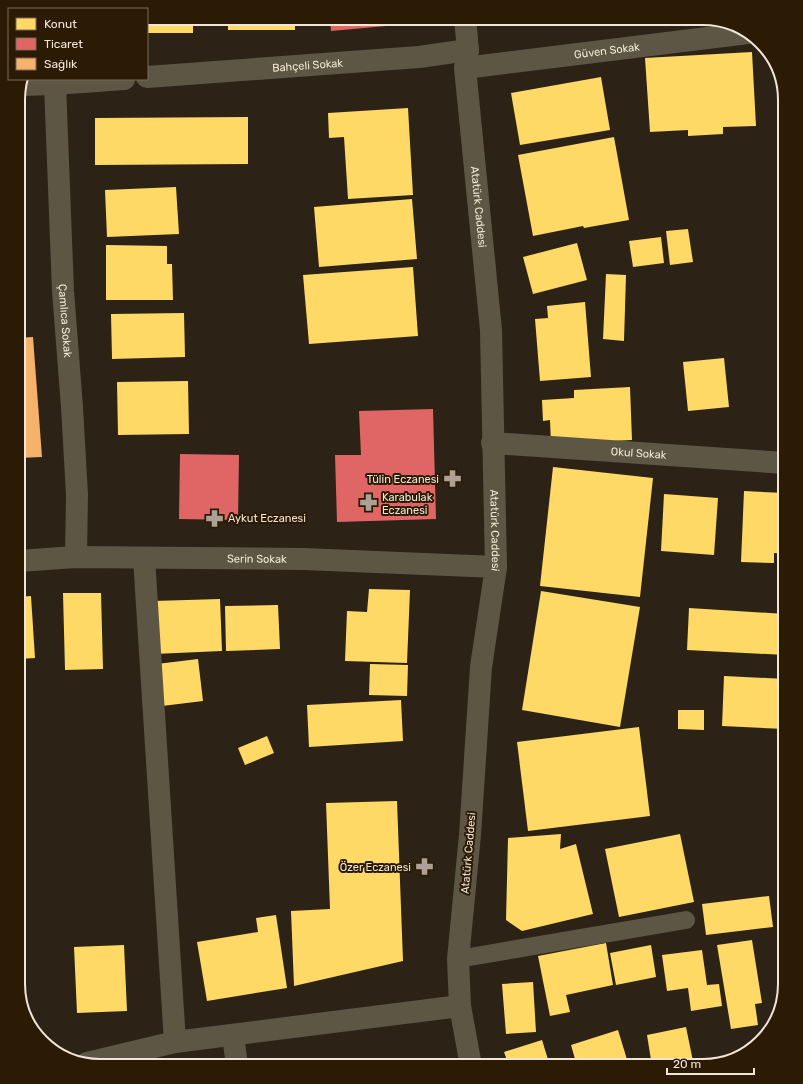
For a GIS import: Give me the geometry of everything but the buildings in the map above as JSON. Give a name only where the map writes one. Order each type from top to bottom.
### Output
[{"type":"street","name":"Atatürk Caddesi","points":[[465,25],[491,330],[492,443],[496,567],[481,668],[470,828],[458,959],[460,1006],[471,1059]]},
{"type":"street","name":"Güven Sokak","points":[[467,59],[738,34]]},
{"type":"street","name":"Bahçeli Sokak","points":[[148,77],[419,57],[467,59]]},
{"type":"street","points":[[26,85],[110,80]]},
{"type":"street","name":"Çamlıca Sokak","points":[[55,84],[63,291],[76,481],[76,557]]},
{"type":"street","name":"Okul Sokak","points":[[492,443],[778,463]]},
{"type":"street","name":"Serin Sokak","points":[[25,561],[76,557],[304,559],[496,567]]},
{"type":"street","points":[[144,558],[175,1042]]},
{"type":"street","points":[[105,1059],[175,1042],[460,1006]]},
{"type":"street","points":[[233,1035],[236,1059]]},
{"type":"lane","points":[[458,959],[686,920]]},
{"type":"place","name":"Tülin Eczanesi","points":[[452,479]]},
{"type":"place","name":"Karabulak Eczanesi","points":[[369,503]]},
{"type":"place","name":"Aykut Eczanesi","points":[[215,518]]},
{"type":"place","name":"Özer Eczanesi","points":[[424,867]]}]
